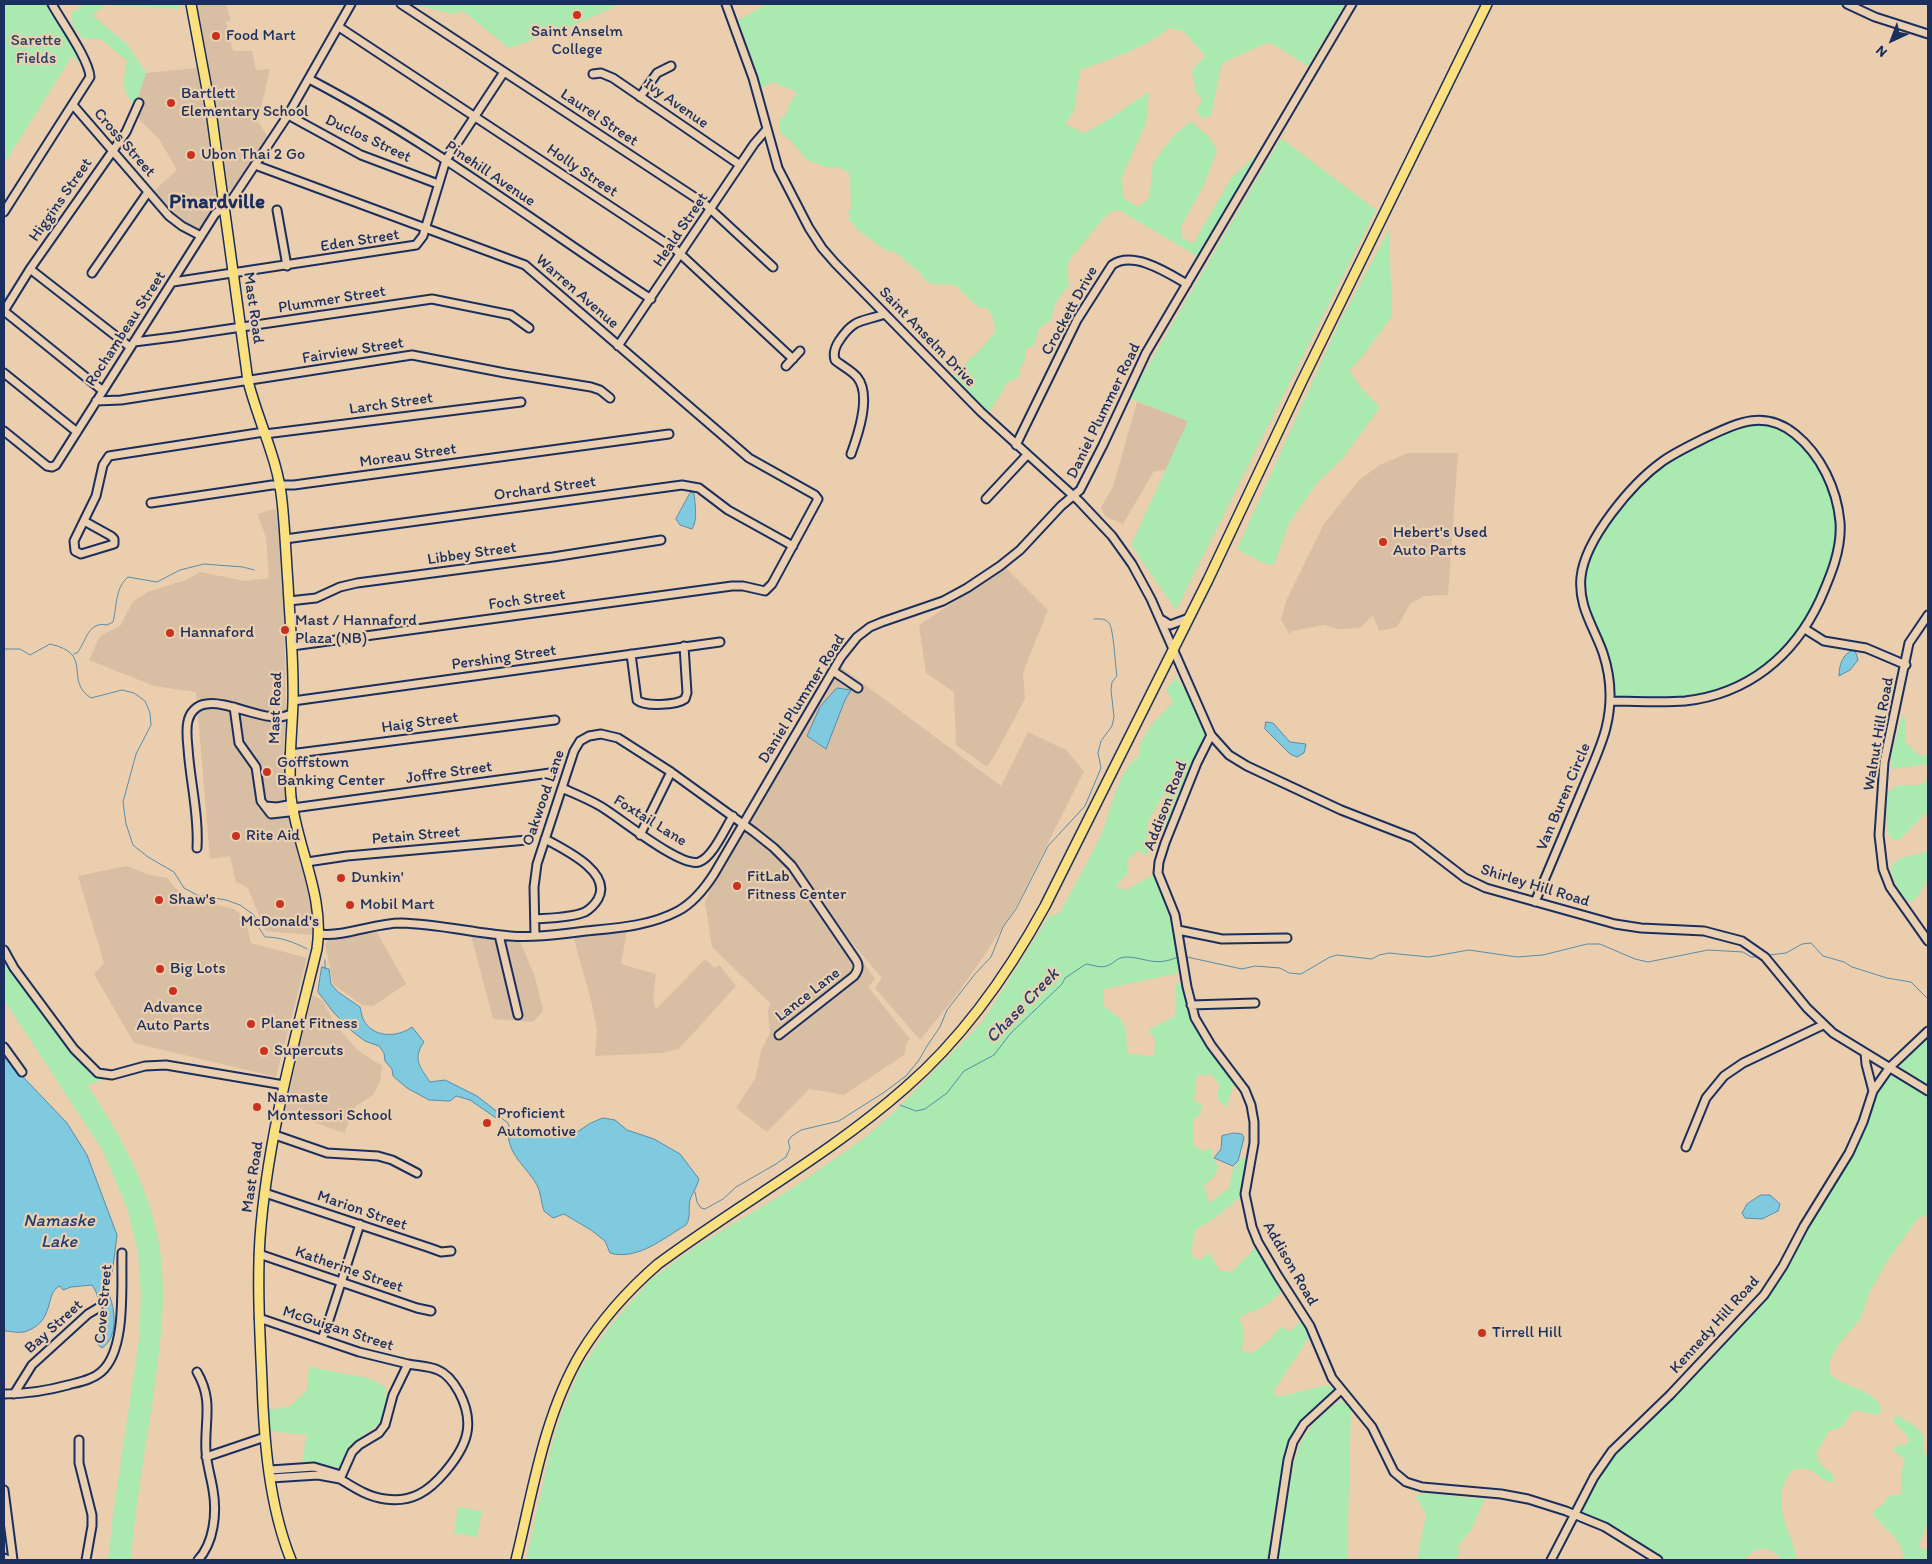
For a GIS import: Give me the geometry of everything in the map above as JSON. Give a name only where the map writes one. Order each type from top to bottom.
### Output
[{"type":"main road","name":"Mast Road","points":[[191,4],[204,65],[248,381],[280,485],[292,646],[293,701],[290,783],[293,808],[317,902],[319,934],[284,1086],[265,1193],[259,1254],[259,1318],[265,1437],[279,1524],[291,1560]]},
{"type":"main road","points":[[516,1560],[554,1411],[572,1370],[592,1335],[624,1295],[658,1264],[880,1110],[935,1060],[968,1024],[997,985],[1033,929],[1189,618],[1487,4]]},
{"type":"street","points":[[4,212],[89,78],[90,72],[83,57],[52,4]]},
{"type":"street","name":"Rochambeau Street","points":[[4,431],[47,466],[52,467],[56,465],[215,214],[231,201],[288,115],[352,4]]},
{"type":"street","name":"Laurel Street","points":[[401,4],[711,209],[773,266]]},
{"type":"street","name":"Saint Anselm Drive","points":[[726,4],[753,78],[782,178],[815,238],[835,263],[981,412],[1073,496],[1112,536],[1129,558],[1161,619],[1173,648]]},
{"type":"street","name":"Daniel Plummer Road","points":[[319,934],[331,934],[401,923],[499,935],[535,936],[635,925],[659,919],[680,910],[693,900],[708,883],[833,671],[848,648],[862,632],[882,622],[942,601],[984,577],[1020,550],[1061,506],[1080,490],[1136,374],[1352,4]]},
{"type":"street","points":[[1847,4],[1870,15],[1928,34]]},
{"type":"street","name":"Holly Street","points":[[339,27],[681,254],[793,359]]},
{"type":"street","points":[[640,97],[657,73],[671,66]]},
{"type":"street","name":"Eden Street","points":[[173,282],[410,247],[419,242],[424,236],[446,160],[504,72]]},
{"type":"street","name":"Ivy Avenue","points":[[593,74],[608,75],[740,165]]},
{"type":"street","name":"Pinehill Avenue","points":[[310,79],[368,111],[446,160],[651,299]]},
{"type":"street","name":"Higgins Street","points":[[4,311],[30,269],[129,127],[139,103]]},
{"type":"street","name":"Cross Street","points":[[73,105],[175,221],[201,236]]},
{"type":"street","name":"Duclos Street","points":[[288,115],[361,155],[438,184]]},
{"type":"street","name":"Heald Street","points":[[618,346],[757,139],[767,129]]},
{"type":"street","name":"Warren Avenue","points":[[255,165],[525,265],[749,458],[817,497],[817,502],[793,546]]},
{"type":"street","points":[[92,273],[148,192]]},
{"type":"street","points":[[277,210],[287,266]]},
{"type":"street","name":"Crockett Drive","points":[[1016,445],[1077,320],[1112,265],[1122,260],[1137,260],[1170,274],[1187,284]]},
{"type":"street","points":[[30,269],[132,344]]},
{"type":"street","name":"Plummer Street","points":[[132,344],[432,299],[511,315],[529,328]]},
{"type":"street","points":[[4,311],[103,391]]},
{"type":"street","points":[[851,454],[860,427],[863,393],[858,377],[835,360],[835,351],[844,334],[853,324],[885,314]]},
{"type":"street","points":[[786,366],[800,351]]},
{"type":"street","name":"Fairview Street","points":[[96,401],[121,400],[417,355],[505,373],[591,387],[600,390],[610,398]]},
{"type":"street","points":[[4,373],[77,432]]},
{"type":"street","name":"Larch Street","points":[[84,521],[114,538],[114,544],[83,553],[76,552],[73,544],[84,521],[98,493],[103,465],[110,456],[265,433],[521,402]]},
{"type":"street","name":"Van Buren Circle","points":[[1535,902],[1606,728],[1610,700],[1609,681],[1604,655],[1582,603],[1582,568],[1590,547],[1618,507],[1656,467],[1677,452],[1742,422],[1764,420],[1776,422],[1796,434],[1819,460],[1833,489],[1839,514],[1840,541],[1831,575],[1805,629],[1788,650],[1767,669],[1728,692],[1684,701],[1610,700]]},
{"type":"street","name":"Moreau Street","points":[[151,503],[669,434]]},
{"type":"street","points":[[986,499],[1027,454]]},
{"type":"street","name":"Orchard Street","points":[[285,539],[682,486],[699,488],[728,510],[793,546]]},
{"type":"street","name":"Libbey Street","points":[[289,601],[316,598],[340,587],[357,583],[661,540]]},
{"type":"street","name":"Foch Street","points":[[292,646],[732,586],[743,586],[765,591],[772,584],[793,546]]},
{"type":"street","name":"Walnut Hill Road","points":[[1928,615],[1911,638],[1884,762],[1879,834],[1883,868],[1890,887],[1928,941]]},
{"type":"street","points":[[1161,619],[1170,625],[1189,618]]},
{"type":"street","points":[[1805,629],[1824,641],[1866,648],[1906,665]]},
{"type":"street","name":"Pershing Street","points":[[293,701],[720,642]]},
{"type":"street","points":[[631,654],[636,697],[640,703],[648,705],[677,703],[685,699],[687,693],[684,646]]},
{"type":"street","name":"Shirley Hill Road","points":[[1173,648],[1211,735],[1224,751],[1247,766],[1350,814],[1405,834],[1425,846],[1465,878],[1479,885],[1631,927],[1704,931],[1742,941],[1765,957],[1823,1024],[1865,1053],[1928,1091]]},
{"type":"street","points":[[833,671],[858,688]]},
{"type":"street","points":[[197,848],[197,824],[189,766],[187,722],[194,710],[202,705],[215,703],[280,718],[292,713]]},
{"type":"street","points":[[234,708],[239,743],[256,767],[261,800],[271,814],[289,812],[293,808],[288,805],[266,806]]},
{"type":"street","name":"Haig Street","points":[[290,754],[555,720]]},
{"type":"street","name":"Oakwood Lane","points":[[535,936],[535,876],[545,839],[576,746],[584,738],[595,734],[606,734],[618,738],[671,772],[733,816],[782,856],[800,878],[859,964],[854,976]]},
{"type":"street","name":"Addison Road","points":[[1211,735],[1191,776],[1159,862],[1158,873],[1169,898],[1178,930],[1191,1005],[1199,1026],[1242,1085],[1251,1105],[1254,1122],[1254,1143],[1245,1194],[1255,1235],[1288,1293],[1310,1326],[1326,1366],[1341,1390],[1372,1427],[1394,1472],[1406,1482],[1422,1487],[1501,1494],[1575,1513],[1605,1527],[1658,1560]]},
{"type":"street","points":[[640,835],[671,772]]},
{"type":"street","name":"Joffre Street","points":[[293,808],[550,773]]},
{"type":"street","name":"Foxtail Lane","points":[[562,788],[600,806],[640,835],[690,861],[698,862],[710,854],[733,816]]},
{"type":"street","points":[[535,919],[584,912],[597,901],[601,892],[600,880],[594,871],[545,839]]},
{"type":"street","name":"Petain Street","points":[[307,862],[527,840]]},
{"type":"street","points":[[1178,930],[1222,940],[1287,938]]},
{"type":"street","points":[[499,935],[518,1015]]},
{"type":"street","points":[[4,950],[14,968],[74,1049],[98,1073],[112,1074],[136,1067],[156,1065],[284,1086]]},
{"type":"street","name":"Lance Lane","points":[[779,1035],[854,976]]},
{"type":"street","points":[[1191,1005],[1255,1003]]},
{"type":"street","points":[[1686,1147],[1697,1116],[1706,1098],[1724,1076],[1743,1063],[1823,1024]]},
{"type":"street","points":[[1890,1067],[1928,1031]]},
{"type":"street","points":[[4,1047],[22,1072]]},
{"type":"street","points":[[1865,1053],[1873,1091]]},
{"type":"street","name":"Kennedy Hill Road","points":[[1551,1560],[1599,1469],[1612,1451],[1670,1395],[1764,1295],[1783,1266],[1804,1226],[1848,1153],[1863,1122],[1873,1091],[1890,1067]]},
{"type":"street","points":[[275,1135],[327,1153],[378,1156],[392,1160],[418,1173]]},
{"type":"street","name":"Marion Street","points":[[265,1193],[441,1252],[451,1251]]},
{"type":"street","points":[[322,1339],[360,1224]]},
{"type":"street","name":"Cove Street","points":[[4,1394],[37,1393],[58,1388],[94,1376],[104,1369],[113,1353],[118,1331],[122,1253]]},
{"type":"street","name":"Katherine Street","points":[[259,1254],[431,1311]]},
{"type":"street","name":"Bay Street","points":[[14,1394],[34,1362],[88,1314],[98,1308]]},
{"type":"street","name":"McGuigan Street","points":[[259,1318],[372,1356],[438,1370],[448,1377],[457,1388],[468,1416],[467,1436],[461,1450],[434,1484],[423,1493],[412,1498],[393,1500],[375,1498],[341,1477],[271,1474]]},
{"type":"street","points":[[341,1477],[348,1460],[356,1448],[379,1433],[385,1425],[393,1395],[408,1364]]},
{"type":"street","points":[[197,1372],[207,1396],[206,1456],[214,1492],[214,1518],[209,1542],[198,1560]]},
{"type":"street","points":[[1273,1560],[1293,1442],[1311,1417],[1341,1390]]},
{"type":"street","points":[[206,1456],[265,1437]]},
{"type":"street","points":[[79,1440],[79,1463],[92,1515],[86,1560]]},
{"type":"street","points":[[4,1490],[11,1560],[4,1558]]},
{"type":"shaded area","points":[[195,4],[226,4],[231,20],[226,22],[233,51],[252,51],[256,70],[270,69],[258,121],[269,139],[237,187],[233,190],[229,190],[227,185],[212,88]]},
{"type":"shaded area","points":[[197,68],[217,203],[198,230],[174,213],[154,191],[177,170],[159,139],[138,118],[142,105],[137,100],[146,73]]},
{"type":"shaded area","points":[[1137,402],[1188,421],[1166,470],[1154,471],[1123,524],[1105,516],[1101,507],[1113,487]]},
{"type":"shaded area","name":"Hebert's Used Auto Parts","points":[[1407,453],[1458,453],[1448,595],[1424,596],[1410,604],[1397,627],[1379,631],[1373,615],[1360,628],[1337,629],[1324,625],[1292,631],[1290,635],[1281,620],[1286,601],[1324,524],[1359,480],[1380,465]]},
{"type":"shaded area","points":[[276,510],[279,528],[284,602],[286,719],[283,754],[285,795],[311,906],[312,935],[265,931],[248,888],[236,882],[230,856],[210,859],[196,692],[154,686],[89,660],[100,636],[121,625],[133,601],[150,591],[186,580],[200,572],[245,581],[269,578],[266,537],[257,514]]},
{"type":"shaded area","points":[[1006,568],[1048,610],[1023,672],[1025,699],[987,767],[956,745],[954,692],[926,673],[919,625]]},
{"type":"shaded area","points":[[841,667],[1001,786],[1028,732],[1066,750],[1084,771],[1017,905],[955,997],[920,1040],[875,988],[882,978],[842,931],[875,979],[868,987],[910,1039],[907,1042],[904,1055],[844,1095],[809,1089],[767,1132],[736,1108],[755,1079],[761,1051],[770,1032],[768,1012],[770,1003],[712,947],[705,902],[718,873],[812,712]]},
{"type":"shaded area","points":[[127,866],[149,875],[168,878],[173,886],[184,896],[234,909],[245,918],[251,943],[307,958],[276,1077],[134,1043],[94,974],[104,963],[78,876]]},
{"type":"shaded area","points":[[375,929],[406,984],[373,1006],[362,1005],[333,984],[325,943],[329,939]]},
{"type":"shaded area","points":[[627,931],[621,964],[656,974],[653,1001],[656,1009],[705,959],[715,968],[719,965],[736,986],[679,1049],[661,1053],[595,1056],[597,1030],[591,1000],[573,936]]},
{"type":"shaded area","points":[[471,935],[509,937],[520,941],[535,977],[543,1011],[533,1022],[493,1019]]},
{"type":"shaded area","points":[[313,995],[323,1001],[333,1021],[357,1050],[382,1066],[380,1082],[373,1095],[356,1106],[344,1133],[285,1112]]},
{"type":"green space","name":"Sarette Fields","points":[[4,4],[48,4],[83,66],[72,56],[4,164]]},
{"type":"green space","points":[[84,4],[180,4],[180,9],[106,5],[92,15],[127,44],[146,73],[137,100],[133,103],[126,93],[124,83],[127,61],[102,40],[82,38],[73,26],[71,13]]},
{"type":"green space","points":[[412,4],[620,4],[570,27],[509,48],[463,11],[453,14]]},
{"type":"green space","points":[[767,4],[1345,4],[1308,66],[1269,42],[1222,63],[1211,115],[1203,119],[1196,111],[1202,100],[1196,92],[1192,70],[1205,56],[1183,31],[1169,28],[1138,48],[1080,70],[1074,111],[1065,124],[1084,133],[1149,92],[1146,123],[1122,177],[1123,198],[1138,207],[1149,198],[1153,163],[1173,136],[1191,121],[1210,138],[1217,150],[1204,185],[1182,225],[1182,238],[1193,244],[1231,178],[1272,141],[1200,258],[1119,210],[1111,212],[1103,219],[1069,260],[1067,271],[1069,285],[1056,302],[1051,319],[1039,328],[1034,346],[1026,348],[1025,360],[1020,369],[1020,377],[1007,382],[988,413],[951,377],[981,349],[995,332],[994,320],[987,308],[979,308],[955,285],[932,284],[925,280],[920,273],[895,252],[887,251],[859,231],[850,221],[848,212],[851,208],[850,174],[841,168],[826,167],[807,160],[791,141],[780,132],[779,119],[785,116],[792,99],[798,93],[773,82],[761,88],[738,20]]},
{"type":"green space","points":[[1281,138],[1376,210],[1176,610],[1131,545],[1188,421],[1129,398]]},
{"type":"green space","points":[[1389,230],[1392,316],[1365,353],[1349,371],[1362,389],[1380,407],[1343,458],[1317,483],[1289,523],[1274,565],[1263,563],[1237,549],[1338,325]]},
{"type":"green space","points":[[1776,422],[1812,450],[1837,506],[1836,558],[1805,629],[1753,679],[1701,699],[1610,701],[1608,672],[1586,615],[1582,569],[1602,527],[1655,467],[1733,425]]},
{"type":"green space","points":[[1176,677],[1185,690],[1206,736],[1166,831],[1159,818],[1169,800],[1164,793],[1148,822],[1147,856],[1138,850],[1127,860],[1127,874],[1115,887],[1126,890],[1153,875],[1171,921],[1180,969],[1175,974],[1104,989],[1103,1006],[1117,1016],[1124,1025],[1126,1029],[1127,1053],[1154,1057],[1155,1039],[1148,1030],[1175,1016],[1176,984],[1183,982],[1190,1021],[1234,1084],[1226,1108],[1217,1098],[1219,1085],[1212,1075],[1197,1075],[1194,1101],[1202,1105],[1200,1115],[1194,1119],[1194,1145],[1203,1151],[1210,1148],[1213,1152],[1212,1157],[1219,1167],[1213,1178],[1204,1185],[1209,1203],[1229,1188],[1233,1169],[1243,1156],[1246,1162],[1240,1197],[1215,1218],[1195,1230],[1191,1256],[1201,1260],[1209,1252],[1219,1270],[1232,1272],[1257,1246],[1283,1290],[1264,1306],[1239,1318],[1244,1330],[1242,1352],[1252,1353],[1269,1340],[1281,1327],[1290,1331],[1302,1321],[1310,1336],[1273,1392],[1278,1397],[1327,1385],[1334,1389],[1294,1432],[1284,1460],[1269,1540],[1269,1560],[526,1560],[550,1452],[561,1415],[579,1371],[610,1326],[651,1279],[698,1245],[791,1189],[863,1139],[896,1110],[983,1021],[1049,916],[1059,914],[1101,835],[1120,781],[1132,762],[1139,756],[1142,740],[1156,720],[1173,702],[1166,690]]},
{"type":"green space","points":[[1902,716],[1906,718],[1906,743],[1919,755],[1928,755],[1928,764],[1891,769],[1892,752]]},
{"type":"green space","points":[[1928,781],[1928,811],[1899,840],[1893,840],[1887,832],[1886,797],[1894,787],[1918,785]]},
{"type":"green space","points":[[1928,851],[1928,880],[1916,898],[1911,902],[1899,895],[1891,870],[1893,865],[1901,858]]},
{"type":"green space","points":[[4,962],[79,1062],[94,1075],[109,1078],[87,1085],[133,1164],[150,1206],[156,1228],[162,1269],[162,1325],[131,1560],[108,1560],[139,1339],[141,1295],[138,1253],[128,1211],[103,1151],[4,1000]]},
{"type":"green space","points":[[1928,1037],[1928,1085],[1901,1068],[1900,1064],[1913,1049]]},
{"type":"green space","points":[[1890,1067],[1928,1091],[1928,1214],[1918,1218],[1887,1261],[1870,1292],[1860,1319],[1839,1344],[1830,1360],[1829,1373],[1842,1382],[1866,1392],[1878,1402],[1882,1410],[1878,1415],[1853,1411],[1841,1427],[1829,1431],[1816,1454],[1822,1466],[1833,1475],[1833,1482],[1823,1479],[1811,1470],[1800,1468],[1792,1470],[1787,1478],[1781,1501],[1796,1560],[1783,1560],[1773,1552],[1759,1549],[1744,1560],[1658,1560],[1575,1513],[1599,1469],[1755,1306],[1840,1168],[1869,1102]]},
{"type":"green space","points":[[309,1367],[368,1378],[386,1387],[384,1420],[350,1445],[339,1468],[302,1461],[307,1435],[270,1431],[268,1410],[289,1407],[307,1390]]},
{"type":"green space","points":[[1341,1400],[1351,1409],[1347,1560],[1278,1560],[1280,1534],[1299,1447],[1313,1424]]},
{"type":"green space","points":[[1896,1415],[1916,1427],[1923,1435],[1923,1449],[1928,1459],[1928,1523],[1918,1547],[1928,1550],[1928,1560],[1900,1560],[1904,1556],[1898,1541],[1873,1515],[1875,1509],[1885,1503],[1887,1497],[1901,1494],[1902,1469],[1905,1460],[1893,1450],[1897,1445],[1906,1445],[1909,1440],[1893,1421]]},
{"type":"green space","points":[[1424,1493],[1485,1499],[1471,1530],[1457,1547],[1461,1551],[1455,1560],[1417,1560],[1426,1514],[1415,1496]]},
{"type":"green space","points":[[458,1507],[482,1511],[477,1537],[454,1533]]},
{"type":"water","points":[[691,492],[694,494],[696,512],[692,529],[680,525],[676,519]]},
{"type":"water","points":[[1853,650],[1858,660],[1850,670],[1839,676],[1842,661],[1846,654]]},
{"type":"water","points":[[837,688],[851,690],[845,700],[826,749],[807,736],[820,707]]},
{"type":"water","points":[[1266,722],[1273,723],[1290,742],[1306,744],[1304,753],[1297,757],[1290,754],[1265,729]]},
{"type":"water","points":[[322,967],[329,969],[331,984],[338,992],[360,1007],[363,1019],[372,1030],[379,1033],[392,1034],[406,1031],[412,1027],[424,1042],[418,1053],[418,1058],[430,1082],[445,1080],[477,1096],[500,1114],[499,1120],[470,1100],[456,1096],[450,1101],[429,1100],[407,1088],[393,1076],[392,1069],[385,1061],[384,1053],[379,1046],[365,1041],[353,1032],[334,1013],[318,992]]},
{"type":"water","name":"Namaske Lake","points":[[4,1057],[67,1123],[87,1155],[117,1235],[111,1279],[106,1288],[112,1302],[114,1328],[108,1343],[102,1348],[95,1342],[100,1306],[92,1285],[71,1287],[63,1290],[60,1286],[52,1294],[46,1314],[36,1326],[24,1332],[4,1331]]},
{"type":"water","points":[[603,1118],[615,1120],[627,1130],[654,1139],[680,1154],[699,1179],[690,1200],[689,1218],[686,1225],[650,1247],[630,1254],[610,1253],[605,1241],[591,1230],[564,1214],[553,1218],[544,1211],[537,1185],[515,1155],[509,1143],[508,1135],[523,1131],[570,1137],[589,1124]]},
{"type":"water","points":[[1234,1133],[1242,1134],[1244,1138],[1238,1161],[1233,1166],[1214,1158],[1221,1149],[1222,1136]]},
{"type":"water","points":[[1761,1195],[1770,1195],[1780,1204],[1778,1211],[1762,1219],[1745,1218],[1742,1213],[1747,1204]]},
{"type":"waterway","points":[[74,654],[78,652],[92,629],[96,626],[107,625],[113,622],[117,598],[121,586],[128,577],[157,582],[180,570],[204,564],[243,567],[254,570]]},
{"type":"waterway","points":[[695,1192],[697,1202],[701,1208],[705,1209],[723,1199],[736,1187],[786,1157],[790,1148],[788,1141],[801,1130],[839,1121],[906,1076],[919,1060],[940,1027],[947,1010],[991,957],[1003,927],[1016,909],[1048,846],[1085,806],[1101,768],[1098,753],[1101,741],[1112,726],[1114,717],[1111,690],[1112,682],[1117,676],[1111,627],[1106,620],[1094,619]]},
{"type":"waterway","points":[[4,649],[20,649],[30,655],[50,644],[64,648],[75,661],[79,683],[83,691],[91,698],[122,690],[134,693],[145,701],[150,713],[151,725],[136,754],[123,802],[126,824],[133,845],[148,857],[174,872],[184,888],[197,895],[226,900],[240,905],[254,915],[265,937],[287,940],[307,949]]},
{"type":"waterway","name":"Chase Creek","points":[[1769,955],[1786,953],[1802,944],[1811,943],[1823,956],[1887,978],[1911,982],[1928,999]]},
{"type":"waterway","name":"Chase Creek","points":[[1187,957],[1242,969],[1255,966],[1280,968],[1289,973],[1301,974],[1337,955],[1372,959],[1389,953],[1429,957],[1469,950],[1517,957],[1543,955],[1587,944],[1600,944],[1635,959],[1648,962],[1708,950],[1743,952],[1751,957],[1759,957]]},
{"type":"waterway","name":"Chase Creek","points":[[900,1105],[916,1111],[925,1109],[947,1093],[964,1071],[994,1055],[1010,1034],[1062,984],[1065,978],[1086,964],[1103,967],[1124,957],[1157,962],[1178,957]]},
{"type":"waterway","points":[[325,960],[325,969]]},
{"type":"waterway","points":[[500,1117],[508,1123],[511,1133]]},
{"type":"place","name":"Saint Anselm College","points":[[577,15]]},
{"type":"place","name":"Food Mart","points":[[216,36]]},
{"type":"place","name":"Bartlett Elementary School","points":[[171,103]]},
{"type":"place","name":"Ubon Thai 2 Go","points":[[191,155]]},
{"type":"place","name":"Hebert's Used Auto Parts","points":[[1383,542]]},
{"type":"place","name":"Mast / Hannaford Plaza (NB)","points":[[285,630]]},
{"type":"place","name":"Hannaford","points":[[170,633]]},
{"type":"place","name":"Goffstown Banking Center","points":[[267,772]]},
{"type":"place","name":"Rite Aid","points":[[236,836]]},
{"type":"place","name":"Dunkin'","points":[[341,878]]},
{"type":"place","name":"FitLab Fitness Center","points":[[737,886]]},
{"type":"place","name":"Shaw's","points":[[159,900]]},
{"type":"place","name":"McDonald's","points":[[280,904]]},
{"type":"place","name":"Mobil Mart","points":[[350,905]]},
{"type":"place","name":"Big Lots","points":[[160,969]]},
{"type":"place","name":"Advance Auto Parts","points":[[173,991]]},
{"type":"place","name":"Planet Fitness","points":[[251,1024]]},
{"type":"place","name":"Supercuts","points":[[264,1051]]},
{"type":"place","name":"Namaste Montessori School","points":[[257,1107]]},
{"type":"place","name":"Proficient Automotive","points":[[487,1123]]},
{"type":"place","name":"Tirrell Hill","points":[[1482,1333]]},
{"type":"district","name":"Pinardville","points":[[217,203]]}]
